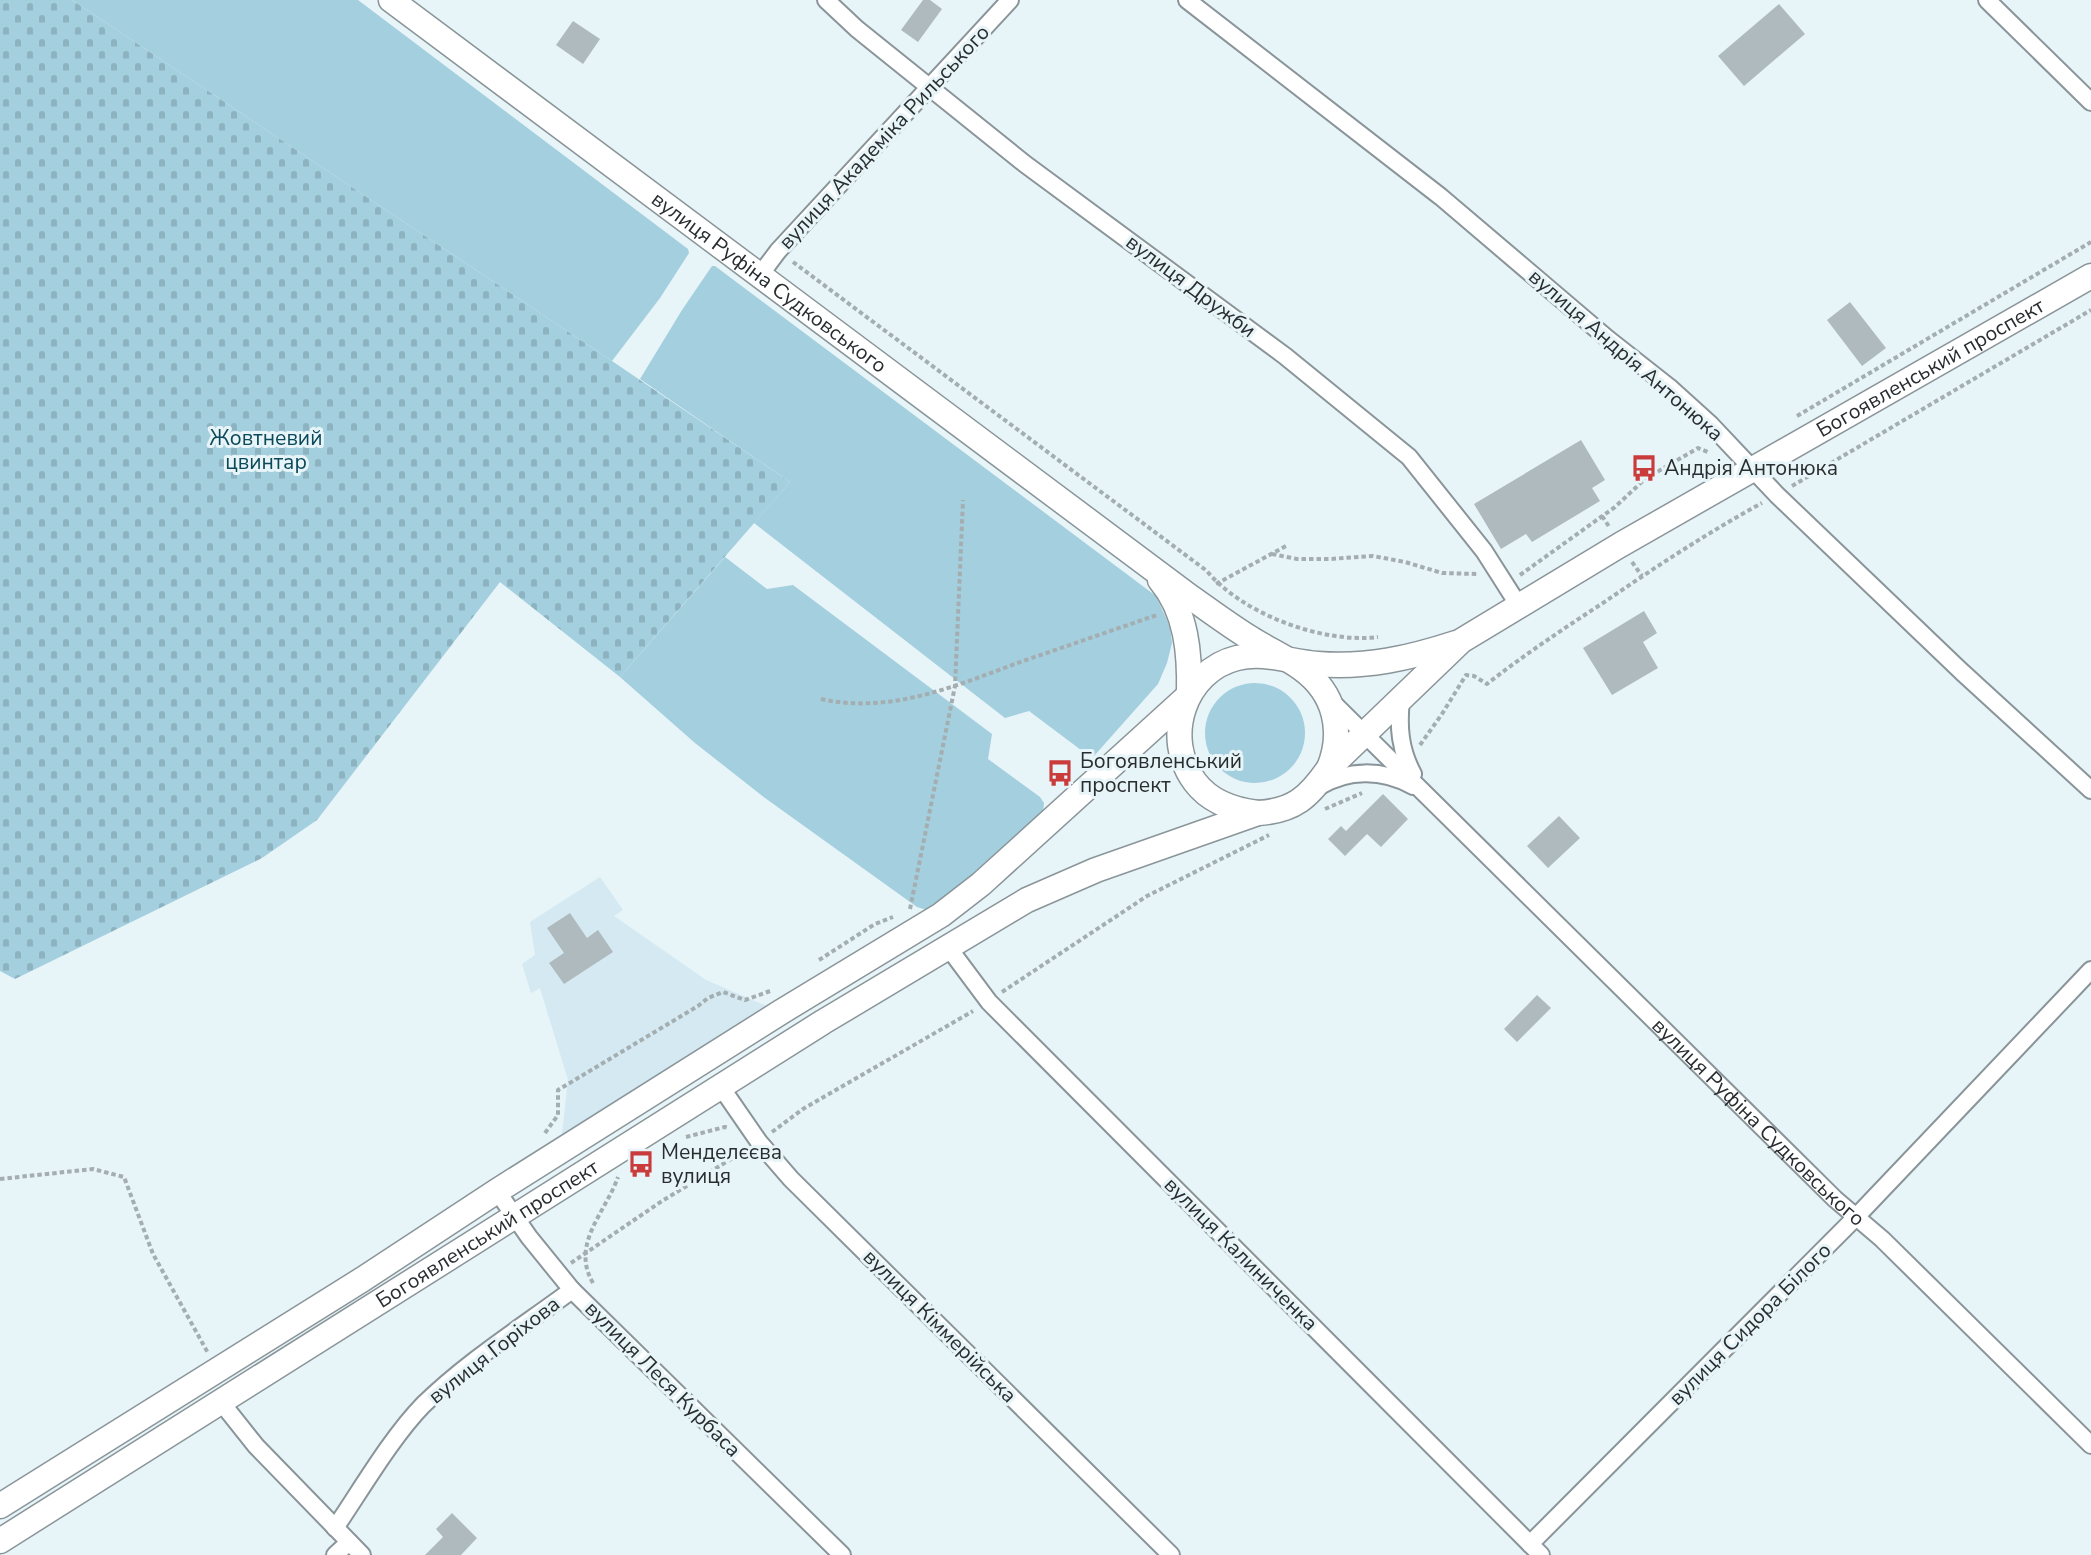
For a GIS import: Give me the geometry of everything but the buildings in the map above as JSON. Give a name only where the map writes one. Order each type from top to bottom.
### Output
[{"type":"main road","name":"вулиця Руфіна Судковського","points":[[391,0],[1147,564],[1163,584],[1182,601],[1218,617],[1310,675],[1327,697]]},
{"type":"main road","name":"Богоявленський проспект","points":[[0,1541],[514,1216],[1027,900],[1096,870],[1258,813],[1289,807],[1306,797],[1320,799],[1329,768],[1461,642],[1620,545],[2091,276]]},
{"type":"main road","name":"вулиця Руфіна Судковського","points":[[1182,601],[1182,619],[1189,648],[1188,696]]},
{"type":"main road","name":"Богоявленський проспект","points":[[0,1506],[353,1285],[497,1191],[781,1012],[941,915],[981,884],[1188,696],[1196,684],[1213,669],[1234,658],[1257,655],[1287,661],[1346,665],[1375,664],[1404,659],[1461,642]]},
{"type":"main road","points":[[1188,696],[1180,718],[1179,740],[1181,755],[1194,781],[1204,792],[1229,808],[1258,813]]},
{"type":"main road","points":[[1327,697],[1332,706],[1336,727],[1336,748],[1329,768]]},
{"type":"street","name":"вулиця Дружби","points":[[826,0],[857,29],[1025,164],[1285,356],[1409,457],[1484,551],[1520,606]]},
{"type":"street","name":"вулиця Академіка Рильського","points":[[760,275],[778,251],[928,86],[1010,0]]},
{"type":"street","name":"вулиця Андрія Антонюка","points":[[1187,0],[1441,197],[1599,332],[1669,387],[1736,450],[1777,495],[1962,672],[2091,790]]},
{"type":"street","points":[[1987,0],[2091,102]]},
{"type":"street","name":"вулиця Руфіна Судковського","points":[[1327,697],[1835,1199],[1882,1239],[2091,1445]]},
{"type":"street","name":"вулиця Руфіна Судковського","points":[[1401,700],[1398,720],[1406,761],[1428,797]]},
{"type":"street","name":"вулиця Руфіна Судковського","points":[[1320,799],[1329,780],[1376,773],[1415,787],[1428,797]]},
{"type":"street","name":"вулиця Калиниченка","points":[[948,947],[988,1002],[1536,1550]]},
{"type":"street","name":"вулиця Сидора Білого","points":[[1536,1550],[2091,970]]},
{"type":"street","name":"вулиця Кіммерійська","points":[[721,1087],[759,1142],[791,1179],[1171,1555]]},
{"type":"street","name":"вулиця Леся Курбаса","points":[[497,1191],[572,1290],[842,1555]]},
{"type":"street","name":"вулиця Горіхова","points":[[335,1528],[390,1446],[422,1406],[465,1369],[572,1290]]},
{"type":"street","points":[[221,1402],[256,1446],[362,1555]]},
{"type":"street","points":[[335,1555],[349,1542]]},
{"type":"path","points":[[1793,418],[2091,242]]},
{"type":"path","points":[[778,251],[1207,571],[1217,583],[1264,613],[1303,629],[1367,639],[1379,637]]},
{"type":"path","points":[[1406,761],[1442,714],[1466,675],[1474,676],[1487,684],[1524,655],[1637,579],[1723,525],[2091,310]]},
{"type":"path","points":[[1272,554],[1297,559],[1330,560],[1373,556],[1405,562],[1442,573],[1479,574],[1506,585],[1615,507],[1646,479],[1689,453],[1698,448],[1713,454],[1736,450]]},
{"type":"path","points":[[910,909],[955,686],[963,500]]},
{"type":"path","points":[[821,699],[846,704],[898,701],[955,686],[1165,612],[1286,546]]},
{"type":"path","points":[[1320,799],[1374,788],[1391,777]]},
{"type":"path","points":[[558,1273],[662,1201],[759,1142],[803,1109],[988,1002],[1148,896],[1273,834]]},
{"type":"path","points":[[678,1142],[688,1136],[725,1127],[739,1131],[759,1142]]},
{"type":"path","points":[[0,1179],[93,1169],[124,1177],[153,1254],[218,1370]]},
{"type":"path","points":[[599,1292],[587,1273],[584,1253],[589,1233],[612,1193],[618,1176],[627,1172]]},
{"type":"shaded area","points":[[600,877],[623,910],[614,916],[706,980],[771,1008],[562,1134],[568,1080],[540,988],[531,993],[522,964],[535,955],[530,922]]},
{"type":"green space","name":"Жовтневий цвинтар","points":[[0,0],[72,0],[790,482],[620,677],[500,582],[317,820],[262,858],[15,979],[0,971]]},
{"type":"green space","points":[[72,0],[358,0],[688,249],[689,253],[660,298],[612,361]]},
{"type":"green space","points":[[712,266],[1156,596],[1170,627],[1172,643],[1167,663],[1158,684],[1094,756],[1089,756],[1029,711],[1005,718],[754,523],[790,482],[640,379]]},
{"type":"green space","points":[[725,557],[767,589],[793,585],[992,734],[988,759],[1040,797],[1044,803],[1043,812],[976,881],[927,910],[917,907],[765,798],[695,743],[620,677]]},
{"type":"green space","points":[[1255,683],[1283,691],[1297,705],[1305,733],[1297,761],[1283,775],[1255,783],[1227,775],[1213,761],[1205,733],[1213,705],[1227,691]]},
{"type":"place","name":"Андрія Антонюка","points":[[1644,468]]},
{"type":"place","name":"Богоявленський проспект","points":[[1060,773]]},
{"type":"place","name":"Менделєєва вулиця","points":[[641,1164]]}]
